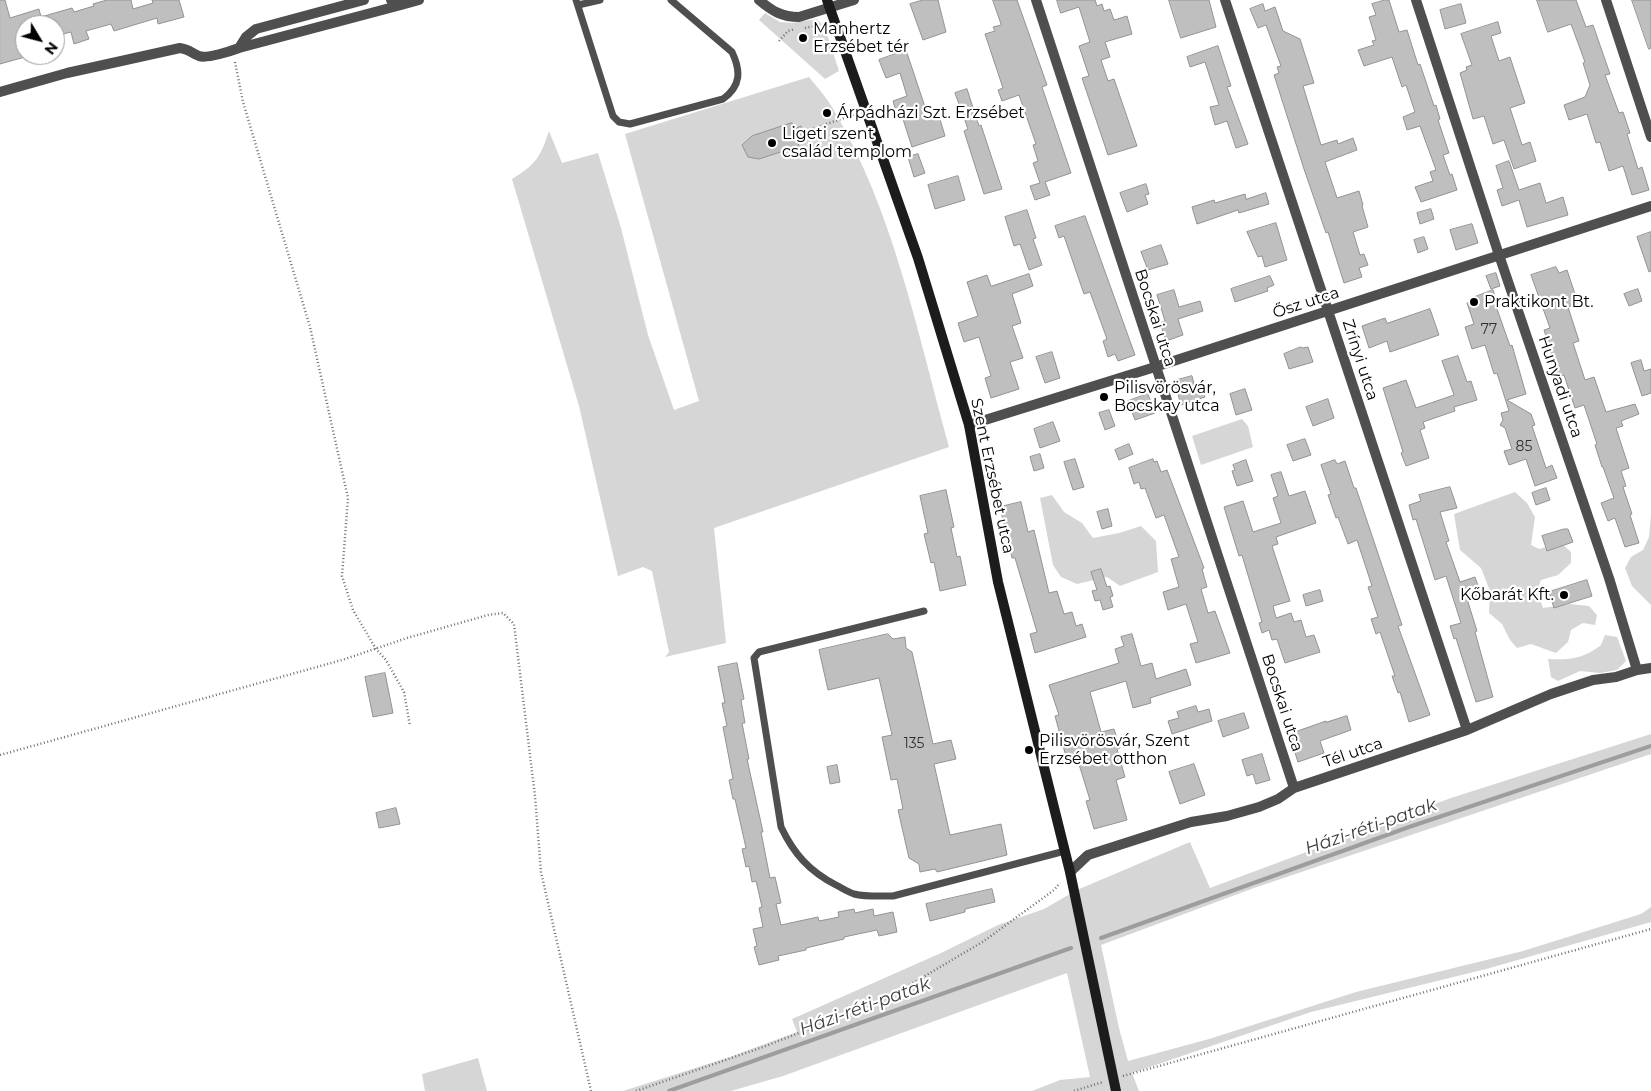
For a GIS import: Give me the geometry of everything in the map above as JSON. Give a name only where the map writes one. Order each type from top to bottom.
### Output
[{"type":"street","points":[[236,49],[256,29],[364,0]]},
{"type":"street","points":[[391,0],[401,5]]},
{"type":"street","points":[[0,92],[67,73],[180,48],[187,49],[198,56],[204,57],[419,0]]},
{"type":"street","points":[[759,0],[770,9],[784,16],[799,17],[828,4],[854,0]]},
{"type":"street","name":"Bocskai utca","points":[[1036,0],[1294,788]]},
{"type":"street","name":"Zrínyi utca","points":[[1225,0],[1466,730]]},
{"type":"street","name":"Hunyadi utca","points":[[1416,0],[1637,670]]},
{"type":"street","points":[[1606,0],[1651,137]]},
{"type":"street","name":"Szent Erzsébet utca","points":[[828,4],[918,258],[969,424],[998,582],[1070,872],[1116,1091]]},
{"type":"street","name":"Ősz utca","points":[[969,424],[1156,367],[1651,206]]},
{"type":"street","name":"Tél utca","points":[[1070,872],[1088,855],[1192,822],[1227,816],[1259,807],[1278,799],[1294,788],[1466,730],[1552,694],[1593,680],[1616,677],[1637,670],[1651,668]]},
{"type":"lane","points":[[600,0],[577,3],[614,116],[619,122],[630,124],[723,99],[732,92],[737,82],[736,60],[732,52],[671,0]]},
{"type":"lane","points":[[924,611],[759,652],[754,658],[781,827],[789,845],[804,863],[825,879],[853,894],[875,896],[893,896],[1065,852]]},
{"type":"path","points":[[236,49],[243,102],[310,327],[348,498],[342,576],[353,610],[376,650],[386,660],[404,692],[410,726]]},
{"type":"path","points":[[803,132],[858,114]]},
{"type":"path","points":[[0,754],[342,660],[408,638],[488,615],[503,613],[514,624],[535,796],[542,872],[591,1091]]},
{"type":"path","points":[[636,1091],[763,1047],[886,999],[984,941],[1054,890],[1070,872]]},
{"type":"path","points":[[1074,1091],[1113,1078],[1651,929]]},
{"type":"shaded area","points":[[765,13],[780,22],[792,23],[817,19],[825,28],[839,71],[825,79],[759,20]]},
{"type":"shaded area","points":[[809,77],[832,107],[854,147],[888,230],[902,273],[949,447],[714,528],[726,643],[665,657],[669,652],[652,571],[643,567],[618,576],[579,406],[512,179],[536,160],[549,131],[562,163],[598,153],[621,228],[648,335],[674,410],[699,401],[625,134]]},
{"type":"shaded area","points":[[1242,419],[1248,426],[1253,447],[1201,465],[1192,436]]},
{"type":"shaded area","points":[[1515,492],[1527,503],[1535,517],[1531,545],[1539,549],[1561,543],[1571,552],[1571,563],[1558,575],[1541,580],[1537,591],[1543,608],[1570,604],[1589,606],[1597,615],[1595,625],[1583,623],[1571,630],[1568,642],[1556,653],[1531,644],[1517,648],[1510,640],[1502,624],[1489,613],[1490,591],[1481,568],[1460,550],[1454,514]]},
{"type":"shaded area","points":[[1052,495],[1064,512],[1082,523],[1093,538],[1141,526],[1156,541],[1158,572],[1120,586],[1107,577],[1077,584],[1061,577],[1053,565],[1040,498]]},
{"type":"shaded area","points":[[1651,514],[1651,605],[1632,586],[1625,568],[1631,557],[1643,550],[1649,537]]},
{"type":"shaded area","points":[[1605,635],[1617,637],[1626,661],[1617,670],[1600,673],[1580,671],[1558,681],[1551,677],[1548,659],[1570,659],[1582,656],[1601,645]]},
{"type":"shaded area","points":[[1651,734],[1651,754],[1254,888],[1101,945],[1128,1061],[1209,1039],[1356,992],[1523,951],[1641,914],[1651,907],[1651,922],[1486,969],[1311,1012],[1132,1073],[1139,1091],[1032,1091],[1060,1080],[1090,1077],[1067,973],[783,1076],[731,1091],[623,1091],[730,1057],[797,1032],[792,1019],[941,953],[998,925],[1044,909],[1077,890],[1190,842],[1210,888],[1451,798]]},
{"type":"shaded area","points":[[478,1058],[487,1091],[425,1091],[422,1074]]},
{"type":"building","points":[[0,0],[5,0],[10,18],[15,16],[15,60],[0,64]]},
{"type":"building","points":[[107,0],[131,0],[133,9],[153,3],[152,0],[179,0],[184,17],[158,24],[157,18],[114,31],[111,24],[86,31],[89,39],[74,44],[71,32],[65,34],[65,15],[48,15],[72,8],[74,12]]},
{"type":"building","points":[[923,0],[938,0],[946,32],[923,40],[910,4]]},
{"type":"building","points":[[993,0],[1017,0],[1047,85],[1042,87],[1071,173],[1045,182],[1050,195],[1035,200],[1030,186],[1040,183],[1033,163],[1038,161],[1033,145],[1036,144],[1019,95],[1002,101],[998,90],[1003,88],[985,34],[995,31],[993,27],[1001,25]]},
{"type":"building","points":[[1057,0],[1095,0],[1097,6],[1102,4],[1104,11],[1110,9],[1114,20],[1127,16],[1132,34],[1105,42],[1110,57],[1101,60],[1108,81],[1114,79],[1137,146],[1108,155],[1082,78],[1089,76],[1079,46],[1090,42],[1079,7],[1061,13]]},
{"type":"building","points":[[1169,0],[1209,0],[1216,27],[1181,38]]},
{"type":"building","points":[[1389,0],[1399,32],[1407,30],[1418,65],[1420,64],[1434,106],[1436,105],[1440,119],[1438,120],[1449,153],[1443,155],[1457,190],[1421,202],[1415,187],[1433,181],[1430,172],[1436,170],[1420,126],[1407,130],[1403,117],[1415,112],[1406,85],[1402,87],[1392,57],[1364,66],[1358,50],[1374,45],[1372,41],[1376,40],[1369,17],[1376,15],[1372,4]]},
{"type":"building","points":[[1537,0],[1576,0],[1586,27],[1593,25],[1610,74],[1605,75],[1619,113],[1623,112],[1630,133],[1627,134],[1638,169],[1642,167],[1649,190],[1632,195],[1623,166],[1609,171],[1600,142],[1596,143],[1587,114],[1569,120],[1564,105],[1585,97],[1590,85],[1583,63],[1585,62],[1571,24],[1548,32]]},
{"type":"building","points":[[1632,0],[1651,0],[1651,48],[1649,49]]},
{"type":"building","points":[[1263,4],[1265,11],[1275,7],[1283,31],[1300,39],[1314,83],[1303,86],[1321,145],[1337,140],[1338,144],[1353,138],[1357,150],[1325,162],[1337,198],[1359,191],[1368,227],[1353,232],[1360,255],[1364,254],[1368,265],[1359,268],[1362,277],[1344,283],[1328,232],[1326,233],[1304,169],[1274,75],[1279,73],[1277,67],[1281,66],[1266,25],[1258,28],[1250,9]]},
{"type":"building","points":[[1461,4],[1466,23],[1445,29],[1440,10]]},
{"type":"building","points":[[39,9],[40,15],[20,15]]},
{"type":"building","points":[[1498,22],[1501,33],[1491,36],[1499,61],[1510,57],[1525,103],[1510,108],[1522,145],[1530,142],[1536,161],[1514,169],[1504,140],[1493,144],[1484,116],[1473,119],[1460,73],[1467,70],[1466,67],[1472,65],[1461,34]]},
{"type":"building","points":[[1218,46],[1231,86],[1227,87],[1248,144],[1236,148],[1227,121],[1215,125],[1210,107],[1219,105],[1205,62],[1190,67],[1187,57]]},
{"type":"building","points":[[906,50],[929,119],[939,116],[945,136],[912,147],[901,113],[897,115],[893,101],[907,96],[900,73],[886,78],[879,60]]},
{"type":"building","points":[[967,89],[1002,189],[984,194],[964,131],[968,129],[955,93]]},
{"type":"building","name":"Ligeti szent család templom","points":[[792,123],[794,129],[801,126],[805,138],[797,140],[799,146],[759,159],[748,157],[742,145],[752,136]]},
{"type":"building","points":[[918,154],[925,173],[914,177],[908,157]]},
{"type":"building","points":[[1509,161],[1519,190],[1540,183],[1546,203],[1563,197],[1568,215],[1527,227],[1519,200],[1502,206],[1497,190],[1503,188],[1496,166]]},
{"type":"building","points":[[958,176],[965,200],[935,209],[928,185]]},
{"type":"building","points":[[1146,184],[1149,194],[1145,195],[1148,204],[1127,212],[1120,193]]},
{"type":"building","points":[[1266,193],[1269,204],[1239,213],[1238,210],[1197,224],[1192,207],[1214,200],[1215,203],[1245,194],[1246,199]]},
{"type":"building","points":[[1431,209],[1434,219],[1420,224],[1417,213]]},
{"type":"building","points":[[1027,210],[1036,238],[1033,239],[1042,265],[1029,270],[1020,244],[1014,246],[1005,217]]},
{"type":"building","points":[[1085,216],[1135,355],[1118,361],[1115,354],[1108,357],[1103,341],[1107,339],[1090,292],[1084,294],[1064,236],[1059,238],[1055,226]]},
{"type":"building","points":[[1276,223],[1287,260],[1265,267],[1262,256],[1258,257],[1247,232]]},
{"type":"building","points":[[1472,224],[1478,243],[1456,250],[1450,230]]},
{"type":"building","points":[[1651,232],[1651,271],[1649,272],[1637,237]]},
{"type":"building","points":[[1424,237],[1428,249],[1418,253],[1414,240]]},
{"type":"building","points":[[1161,245],[1168,264],[1148,270],[1141,252]]},
{"type":"building","points":[[1556,267],[1559,273],[1567,270],[1578,303],[1568,307],[1579,341],[1573,343],[1585,380],[1594,377],[1606,412],[1635,404],[1639,414],[1621,421],[1623,426],[1616,428],[1629,468],[1621,471],[1626,486],[1623,487],[1639,543],[1625,547],[1615,518],[1608,521],[1601,503],[1614,498],[1602,467],[1595,445],[1597,444],[1584,405],[1575,408],[1564,375],[1559,377],[1544,330],[1550,328],[1531,275]]},
{"type":"building","points":[[1496,273],[1500,286],[1491,289],[1486,276]]},
{"type":"building","points":[[1029,274],[1033,286],[1012,294],[1021,323],[1012,326],[1023,358],[1010,362],[1019,389],[991,398],[985,378],[991,376],[979,337],[964,342],[958,323],[978,316],[967,282],[987,275],[991,286]]},
{"type":"building","points":[[1270,276],[1274,285],[1267,288],[1268,291],[1235,302],[1231,289]]},
{"type":"building","points":[[1638,289],[1642,301],[1629,306],[1624,294]]},
{"type":"building","points":[[1174,290],[1179,307],[1200,301],[1203,311],[1178,319],[1183,335],[1166,341],[1160,323],[1165,321],[1157,295]]},
{"type":"building","points":[[1493,290],[1499,308],[1497,309],[1510,346],[1512,345],[1526,394],[1507,400],[1531,414],[1535,425],[1532,426],[1546,468],[1552,465],[1557,478],[1535,486],[1526,459],[1509,465],[1504,451],[1512,449],[1505,428],[1500,425],[1503,420],[1501,413],[1509,411],[1497,373],[1494,374],[1485,345],[1472,349],[1465,327],[1474,324],[1467,303],[1476,300],[1475,297]]},
{"type":"building","points":[[1430,309],[1439,335],[1390,352],[1387,341],[1369,348],[1362,326],[1385,318],[1387,323]]},
{"type":"building","points":[[1301,347],[1308,347],[1313,362],[1289,369],[1284,354]]},
{"type":"building","points":[[1052,352],[1060,378],[1045,383],[1036,357]]},
{"type":"building","points":[[1458,356],[1467,382],[1471,381],[1477,400],[1454,407],[1455,411],[1423,422],[1425,428],[1420,430],[1429,458],[1406,466],[1383,388],[1406,380],[1416,408],[1454,395],[1442,361]]},
{"type":"building","points":[[1641,360],[1644,371],[1651,369],[1651,393],[1642,396],[1631,363]]},
{"type":"building","points":[[1192,376],[1194,384],[1201,382],[1205,397],[1181,405],[1174,381]]},
{"type":"building","points":[[1245,389],[1252,410],[1236,415],[1230,394]]},
{"type":"building","points":[[1148,394],[1155,413],[1135,420],[1128,401]]},
{"type":"building","points":[[1328,399],[1334,418],[1313,426],[1306,407]]},
{"type":"building","points":[[1109,410],[1115,426],[1105,430],[1099,413]]},
{"type":"building","points":[[1053,422],[1060,441],[1040,448],[1034,429]]},
{"type":"building","points":[[1305,439],[1311,455],[1293,461],[1287,445]]},
{"type":"building","points":[[1129,444],[1133,454],[1119,460],[1115,450]]},
{"type":"building","points":[[1040,454],[1044,468],[1034,471],[1030,457]]},
{"type":"building","points":[[1075,459],[1084,487],[1073,490],[1064,462]]},
{"type":"building","points":[[1153,459],[1154,462],[1157,461],[1161,472],[1167,470],[1204,568],[1202,569],[1207,587],[1201,589],[1208,613],[1215,611],[1230,653],[1196,663],[1190,644],[1198,642],[1186,604],[1168,610],[1163,592],[1179,587],[1171,559],[1179,557],[1164,515],[1156,518],[1145,488],[1141,489],[1139,482],[1134,484],[1129,468]]},
{"type":"building","points":[[1246,460],[1253,481],[1237,486],[1232,471],[1235,470],[1233,465]]},
{"type":"building","points":[[1335,460],[1337,464],[1345,461],[1354,488],[1356,488],[1402,625],[1398,626],[1430,715],[1409,722],[1400,692],[1398,693],[1392,676],[1395,676],[1380,632],[1376,634],[1371,619],[1378,617],[1368,587],[1372,586],[1357,540],[1348,544],[1328,495],[1331,494],[1321,465]]},
{"type":"building","points":[[1281,472],[1289,496],[1305,491],[1316,523],[1276,537],[1278,544],[1272,546],[1290,601],[1273,606],[1276,618],[1291,613],[1294,622],[1301,620],[1306,637],[1314,635],[1320,652],[1285,663],[1277,639],[1272,640],[1269,630],[1262,633],[1259,623],[1262,622],[1242,555],[1239,556],[1224,507],[1243,501],[1253,532],[1281,523],[1273,498],[1278,496],[1271,475]]},
{"type":"building","points":[[1450,487],[1457,508],[1440,512],[1449,541],[1446,542],[1460,582],[1475,577],[1482,597],[1468,602],[1493,697],[1476,702],[1456,638],[1454,639],[1450,626],[1461,623],[1446,576],[1435,580],[1416,519],[1413,520],[1409,505],[1421,501],[1419,495]]},
{"type":"building","points":[[1546,488],[1550,500],[1536,505],[1532,493]]},
{"type":"building","points":[[946,490],[954,527],[951,528],[957,557],[960,556],[966,585],[940,591],[934,562],[931,563],[924,534],[928,533],[920,496]]},
{"type":"building","points":[[1021,502],[1028,532],[1034,530],[1049,593],[1057,591],[1064,614],[1072,612],[1076,626],[1082,624],[1086,637],[1035,653],[1030,634],[1037,632],[1015,558],[1012,558],[1000,507]]},
{"type":"building","points":[[1108,509],[1112,526],[1102,529],[1097,512]]},
{"type":"building","points":[[1568,529],[1573,542],[1547,551],[1542,536]]},
{"type":"building","points":[[1101,569],[1107,587],[1110,586],[1113,596],[1110,597],[1113,607],[1103,610],[1100,600],[1095,601],[1092,591],[1097,590],[1091,572]]},
{"type":"building","points":[[1587,580],[1592,596],[1554,608],[1549,592]]},
{"type":"building","points":[[1320,590],[1323,601],[1306,606],[1303,595]]},
{"type":"building","points":[[888,634],[893,639],[905,637],[906,648],[912,652],[933,744],[951,740],[956,759],[934,764],[950,835],[1001,824],[1007,855],[937,872],[935,869],[920,872],[919,864],[909,858],[898,810],[903,809],[897,779],[891,780],[882,737],[892,735],[879,678],[828,690],[819,650]]},
{"type":"building","points":[[1132,634],[1141,666],[1152,663],[1156,679],[1186,669],[1191,685],[1150,698],[1151,703],[1133,708],[1126,681],[1090,692],[1101,732],[1114,729],[1120,748],[1117,749],[1125,777],[1116,780],[1127,820],[1094,829],[1086,801],[1090,800],[1078,761],[1068,764],[1055,716],[1059,715],[1049,685],[1119,663],[1115,649],[1124,646],[1121,637]]},
{"type":"building","points":[[737,663],[744,699],[741,700],[745,723],[742,723],[749,759],[747,759],[763,832],[761,832],[770,878],[775,877],[781,903],[776,904],[781,925],[818,917],[819,921],[839,917],[838,912],[854,909],[855,913],[873,909],[874,916],[893,912],[897,932],[879,936],[877,930],[844,937],[844,939],[806,948],[806,950],[778,956],[779,960],[759,965],[754,947],[757,946],[753,929],[763,927],[759,908],[762,907],[756,881],[752,882],[749,866],[746,867],[742,849],[746,848],[729,780],[733,779],[723,727],[727,726],[718,667]]},
{"type":"building","points":[[385,673],[393,713],[373,717],[365,677]]},
{"type":"building","points":[[1196,706],[1198,712],[1209,709],[1212,721],[1172,734],[1168,721],[1179,718],[1177,712]]},
{"type":"building","points":[[1244,713],[1249,728],[1223,737],[1218,721]]},
{"type":"building","points":[[1347,716],[1351,730],[1320,741],[1324,753],[1298,762],[1289,734]]},
{"type":"building","points":[[1262,754],[1270,780],[1256,784],[1253,774],[1247,776],[1242,760]]},
{"type":"building","points":[[1194,764],[1205,795],[1180,804],[1169,772]]},
{"type":"building","points":[[837,765],[840,782],[830,784],[827,767]]},
{"type":"building","points":[[396,808],[400,824],[379,828],[376,813]]},
{"type":"building","points":[[992,889],[995,902],[965,909],[965,912],[930,921],[926,904]]},
{"type":"waterway","name":"Házi-réti-patak","points":[[1101,938],[1409,827],[1651,746]]},
{"type":"waterway","name":"Házi-réti-patak","points":[[669,1091],[1071,948]]},
{"type":"place","name":"Manhertz Erzsébet tér","points":[[803,38]]},
{"type":"place","name":"Árpádházi Szt. Erzsébet","points":[[827,113]]},
{"type":"place","name":"Ligeti szent család templom","points":[[772,143]]},
{"type":"place","name":"Praktikont Bt.","points":[[1474,302]]},
{"type":"place","name":"Pilisvörösvár, Bocskay utca","points":[[1104,397]]},
{"type":"place","name":"Kőbarát Kft.","points":[[1564,595]]},
{"type":"place","name":"Pilisvörösvár, Szent Erzsébet otthon","points":[[1029,750]]}]
